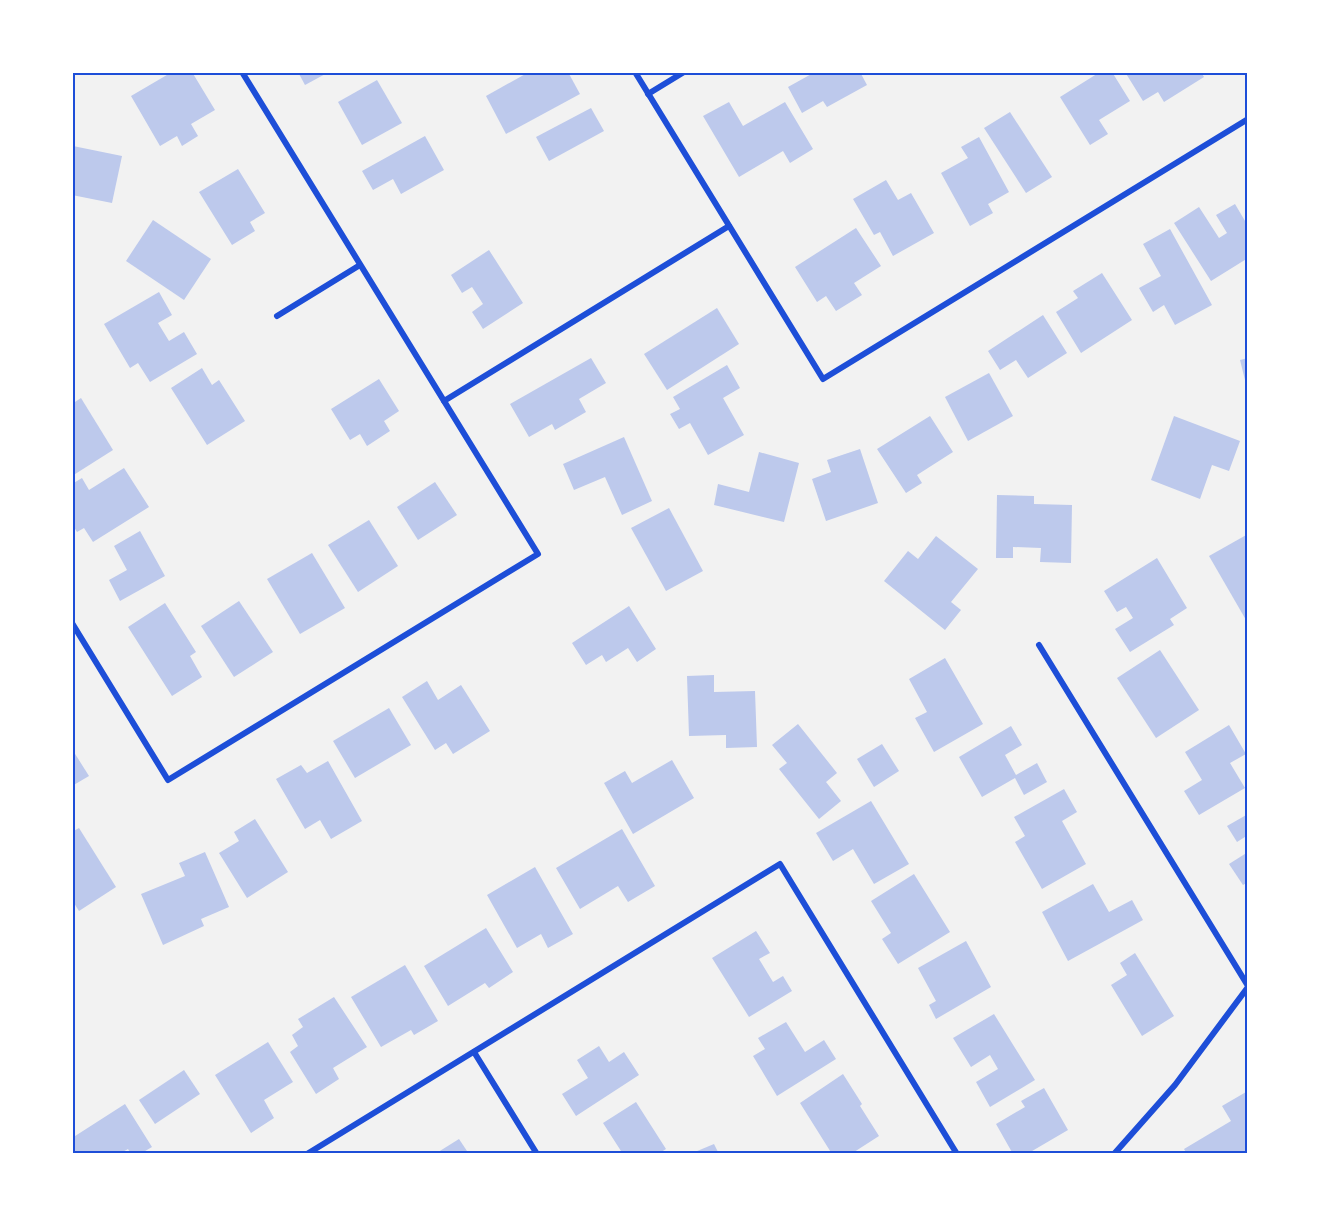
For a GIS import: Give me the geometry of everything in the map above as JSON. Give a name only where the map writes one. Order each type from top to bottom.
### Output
[{"type":"street","points":[[72,623],[168,780],[538,554],[242,72]]},
{"type":"street","points":[[635,72],[823,379],[1248,119]]},
{"type":"street","points":[[648,94],[684,72]]},
{"type":"street","points":[[444,401],[729,226]]},
{"type":"street","points":[[277,316],[360,265]]},
{"type":"street","points":[[1039,645],[1248,987],[1175,1085],[1114,1154]]},
{"type":"street","points":[[307,1154],[780,864],[957,1154]]},
{"type":"street","points":[[474,1052],[537,1154]]},
{"type":"building","points":[[172,72],[192,72],[215,110],[191,124],[198,136],[182,146],[177,136],[160,146],[131,96]]},
{"type":"building","points":[[298,72],[329,72],[305,85]]},
{"type":"building","points":[[529,72],[568,72],[580,94],[506,134],[486,96]]},
{"type":"building","points":[[815,72],[860,72],[867,85],[827,107],[823,101],[802,113],[788,87]]},
{"type":"building","points":[[1100,72],[1112,72],[1130,101],[1099,120],[1108,134],[1090,145],[1060,97]]},
{"type":"building","points":[[1125,72],[1201,72],[1204,77],[1164,102],[1158,92],[1143,101]]},
{"type":"building","points":[[377,80],[402,123],[362,145],[338,102]]},
{"type":"building","points":[[729,102],[743,126],[785,102],[813,149],[790,163],[783,151],[739,177],[703,116]]},
{"type":"building","points":[[591,108],[604,131],[549,161],[536,137]]},
{"type":"building","points":[[1010,112],[1052,177],[1026,193],[984,128]]},
{"type":"building","points":[[425,136],[444,170],[401,194],[393,179],[373,190],[362,171]]},
{"type":"building","points":[[979,137],[1009,192],[988,204],[993,213],[970,226],[941,173],[968,158],[961,147]]},
{"type":"building","points":[[73,146],[122,156],[112,203],[72,195]]},
{"type":"building","points":[[238,169],[265,213],[250,222],[255,231],[232,245],[199,192]]},
{"type":"building","points":[[886,180],[898,200],[911,193],[934,233],[893,256],[880,232],[874,235],[853,199]]},
{"type":"building","points":[[1235,204],[1248,226],[1248,258],[1211,281],[1174,223],[1199,207],[1219,238],[1227,233],[1216,215]]},
{"type":"building","points":[[153,220],[211,259],[184,300],[126,261]]},
{"type":"building","points":[[856,228],[881,266],[854,283],[862,295],[836,311],[826,296],[817,302],[795,267]]},
{"type":"building","points":[[1170,229],[1212,305],[1175,325],[1164,305],[1153,312],[1139,288],[1161,276],[1143,244]]},
{"type":"building","points":[[489,250],[523,303],[483,329],[472,312],[483,304],[472,287],[462,293],[451,275]]},
{"type":"building","points":[[1102,273],[1132,320],[1081,353],[1056,312],[1078,298],[1073,291]]},
{"type":"building","points":[[159,292],[172,315],[158,323],[169,341],[184,332],[197,354],[150,382],[138,363],[130,368],[104,324]]},
{"type":"building","points":[[717,308],[739,344],[667,390],[644,354]]},
{"type":"building","points":[[1043,315],[1067,353],[1028,378],[1016,360],[1000,370],[988,351]]},
{"type":"building","points":[[591,358],[606,383],[579,399],[586,412],[555,430],[552,424],[529,437],[510,404]]},
{"type":"building","points":[[1248,358],[1248,388],[1247,388],[1240,360]]},
{"type":"building","points":[[727,365],[740,388],[723,398],[744,435],[708,455],[690,423],[679,429],[670,414],[680,409],[673,397]]},
{"type":"building","points":[[202,368],[212,385],[219,380],[245,421],[207,445],[171,388]]},
{"type":"building","points":[[989,373],[1013,416],[968,441],[945,397]]},
{"type":"building","points":[[379,379],[399,411],[384,421],[390,431],[367,446],[360,434],[350,440],[331,409]]},
{"type":"building","points":[[81,398],[113,450],[72,476],[72,404]]},
{"type":"building","points":[[930,416],[953,452],[917,475],[922,483],[906,493],[877,449]]},
{"type":"building","points":[[1174,416],[1240,441],[1229,471],[1212,465],[1200,499],[1151,480]]},
{"type":"building","points":[[624,437],[652,501],[622,515],[605,477],[574,490],[563,464]]},
{"type":"building","points":[[860,449],[878,503],[826,521],[812,479],[831,472],[827,460]]},
{"type":"building","points":[[759,452],[799,463],[784,522],[714,505],[718,484],[749,492]]},
{"type":"building","points":[[124,468],[149,507],[93,542],[84,528],[77,532],[72,524],[72,484],[82,478],[89,490]]},
{"type":"building","points":[[435,482],[457,515],[418,540],[397,507]]},
{"type":"building","points":[[997,495],[1034,496],[1034,504],[1072,505],[1071,563],[1040,562],[1041,548],[1013,547],[1013,558],[996,558]]},
{"type":"building","points":[[669,508],[703,571],[666,591],[631,528]]},
{"type":"building","points":[[369,520],[398,566],[358,592],[328,545]]},
{"type":"building","points":[[140,531],[165,576],[120,601],[109,580],[127,570],[114,546]]},
{"type":"building","points":[[1248,534],[1248,619],[1246,620],[1209,556]]},
{"type":"building","points":[[936,536],[978,569],[951,602],[961,610],[945,630],[884,581],[908,551],[918,559]]},
{"type":"building","points":[[312,553],[345,608],[300,634],[267,579]]},
{"type":"building","points":[[1157,558],[1187,608],[1170,619],[1174,625],[1130,652],[1115,629],[1133,618],[1126,607],[1117,612],[1104,591]]},
{"type":"building","points":[[239,601],[273,652],[234,677],[201,626]]},
{"type":"building","points":[[165,603],[196,652],[190,656],[202,677],[172,696],[128,627]]},
{"type":"building","points":[[629,606],[656,649],[637,662],[628,648],[606,662],[602,655],[586,665],[572,643]]},
{"type":"building","points":[[1160,650],[1199,710],[1156,738],[1117,678]]},
{"type":"building","points":[[945,658],[983,724],[934,752],[915,718],[927,712],[909,679]]},
{"type":"building","points":[[714,675],[714,692],[755,691],[757,747],[726,748],[726,735],[689,736],[687,676]]},
{"type":"building","points":[[427,681],[438,700],[461,685],[490,731],[453,754],[446,743],[435,750],[402,697]]},
{"type":"building","points":[[389,708],[411,745],[355,778],[333,741]]},
{"type":"building","points":[[798,724],[837,773],[826,782],[841,801],[819,819],[779,769],[787,763],[772,745]]},
{"type":"building","points":[[1229,725],[1246,754],[1230,763],[1245,788],[1199,815],[1184,791],[1202,780],[1185,752]]},
{"type":"building","points":[[1011,726],[1022,745],[1005,755],[1016,775],[1037,763],[1047,782],[1024,795],[1015,778],[982,797],[959,757]]},
{"type":"building","points":[[882,744],[899,771],[874,787],[857,759]]},
{"type":"building","points":[[72,749],[89,776],[72,786]]},
{"type":"building","points":[[672,760],[694,798],[633,834],[604,783],[625,771],[632,783]]},
{"type":"building","points":[[328,761],[362,821],[331,839],[320,820],[305,829],[276,779],[301,765],[307,773]]},
{"type":"building","points":[[1064,789],[1077,812],[1062,821],[1086,864],[1042,889],[1015,842],[1025,836],[1014,817]]},
{"type":"building","points":[[871,801],[909,864],[874,884],[853,849],[833,861],[816,833]]},
{"type":"building","points":[[1248,814],[1248,835],[1237,842],[1227,826]]},
{"type":"building","points":[[255,819],[288,872],[247,898],[219,853],[239,841],[234,832]]},
{"type":"building","points":[[79,828],[116,887],[79,911],[72,900],[72,832]]},
{"type":"building","points":[[622,829],[655,886],[628,902],[618,886],[580,909],[556,868]]},
{"type":"building","points":[[205,852],[229,907],[201,919],[204,926],[163,945],[141,894],[185,876],[179,863]]},
{"type":"building","points":[[1248,852],[1248,882],[1243,885],[1229,864]]},
{"type":"building","points":[[535,867],[573,934],[548,948],[541,934],[517,948],[487,895]]},
{"type":"building","points":[[914,874],[950,932],[898,964],[882,939],[891,933],[871,901]]},
{"type":"building","points":[[1093,884],[1109,912],[1132,900],[1143,920],[1068,961],[1042,912]]},
{"type":"building","points":[[486,928],[513,972],[489,988],[485,983],[448,1006],[424,966]]},
{"type":"building","points":[[756,931],[770,953],[759,959],[773,982],[783,976],[792,991],[749,1017],[712,958]]},
{"type":"building","points":[[966,941],[991,987],[936,1019],[929,1005],[936,1001],[918,968]]},
{"type":"building","points":[[1135,953],[1174,1016],[1142,1036],[1111,985],[1127,975],[1120,963]]},
{"type":"building","points":[[405,965],[438,1021],[414,1035],[411,1030],[381,1047],[351,997]]},
{"type":"building","points":[[334,997],[367,1047],[333,1068],[339,1079],[316,1094],[290,1052],[298,1046],[292,1035],[303,1027],[298,1019]]},
{"type":"building","points":[[994,1014],[1035,1080],[990,1107],[976,1082],[998,1069],[990,1055],[971,1067],[953,1038]]},
{"type":"building","points":[[786,1022],[805,1052],[824,1040],[836,1059],[777,1096],[753,1056],[765,1049],[758,1038]]},
{"type":"building","points":[[268,1042],[293,1082],[264,1100],[274,1118],[251,1133],[215,1075]]},
{"type":"building","points":[[599,1046],[609,1062],[624,1052],[639,1075],[576,1116],[562,1094],[588,1078],[577,1060]]},
{"type":"building","points":[[184,1070],[200,1094],[155,1124],[139,1100]]},
{"type":"building","points":[[843,1074],[879,1136],[851,1154],[832,1154],[800,1103]]},
{"type":"building","points":[[1044,1088],[1068,1130],[1027,1154],[1013,1154],[996,1124],[1025,1107],[1021,1101]]},
{"type":"building","points":[[1246,1092],[1248,1096],[1248,1154],[1187,1154],[1184,1149],[1231,1121],[1222,1106]]},
{"type":"building","points":[[636,1102],[666,1149],[658,1154],[615,1154],[621,1151],[603,1123]]},
{"type":"building","points":[[125,1104],[152,1147],[140,1154],[131,1154],[128,1149],[119,1154],[77,1154],[72,1146],[72,1138]]},
{"type":"building","points":[[459,1139],[469,1154],[435,1154]]},
{"type":"building","points":[[714,1144],[719,1154],[690,1154]]}]
